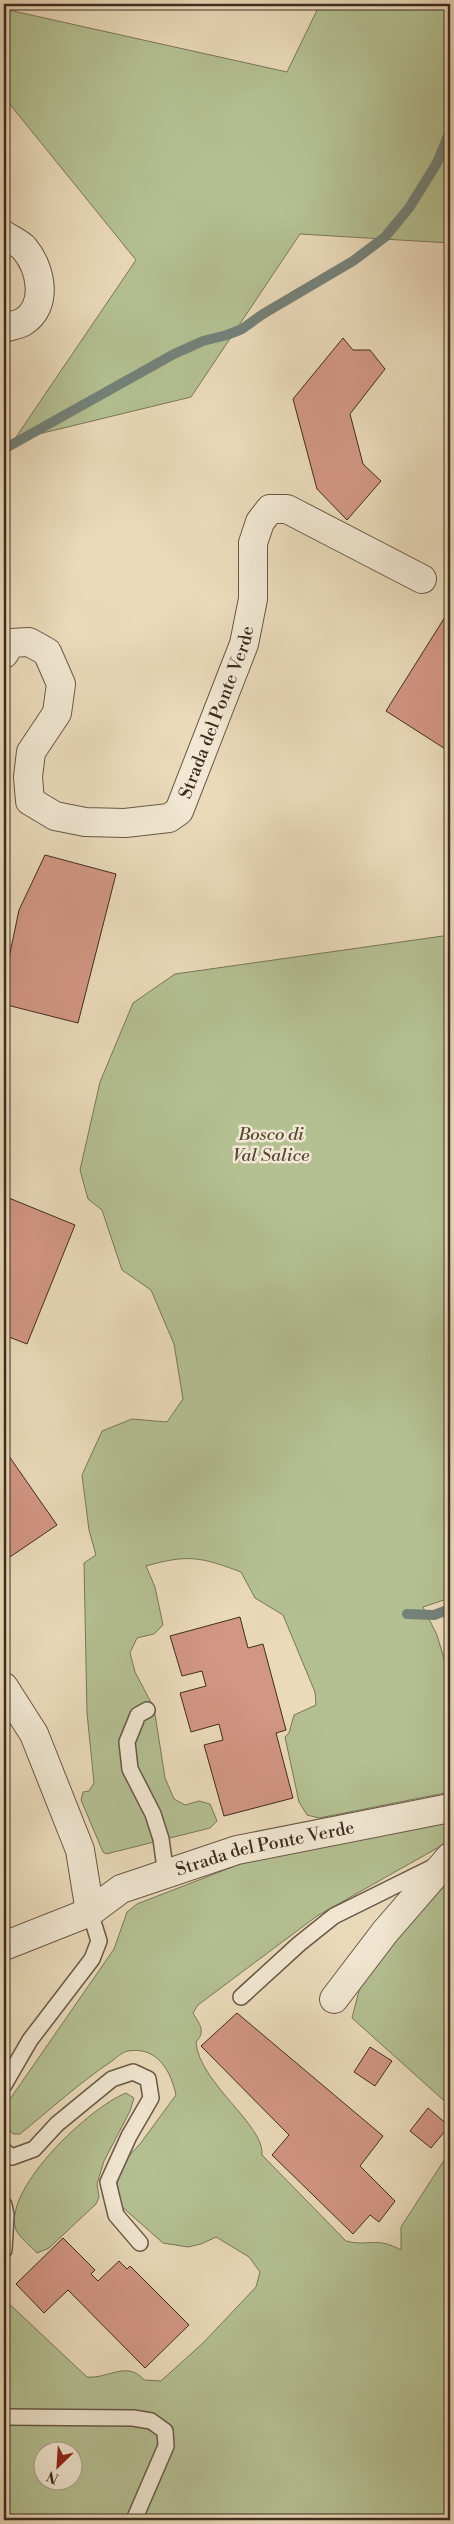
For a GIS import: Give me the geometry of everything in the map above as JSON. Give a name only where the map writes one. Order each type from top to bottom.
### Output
[{"type":"street","points":[[4,236],[23,248],[37,269],[40,292],[35,310],[23,322],[4,328]]},
{"type":"street","name":"Strada del Ponte Verde","points":[[4,654],[11,643],[29,642],[47,652],[61,684],[57,713],[31,752],[28,777],[30,801],[54,816],[85,822],[125,823],[168,818],[179,811],[186,795],[244,644],[253,599],[253,543],[260,522],[270,509],[288,509],[422,579]]},
{"type":"street","points":[[4,1687],[34,1734],[80,1850],[90,1912]]},
{"type":"street","name":"Strada del Ponte Verde","points":[[4,1946],[90,1912],[121,1888],[166,1875],[237,1850],[450,1808]]},
{"type":"street","points":[[334,1999],[384,1932],[450,1858]]},
{"type":"lane","points":[[147,1710],[138,1715],[126,1742],[130,1769],[153,1814],[162,1839],[166,1875]]},
{"type":"lane","points":[[241,1997],[299,1944],[334,1916],[450,1858]]},
{"type":"lane","points":[[4,2085],[30,2040],[92,1959],[99,1941],[90,1912]]},
{"type":"lane","points":[[4,2151],[12,2157],[34,2149],[57,2124],[112,2079],[133,2072],[148,2080],[151,2098],[129,2136],[108,2182],[116,2215],[140,2243]]},
{"type":"lane","points":[[4,2205],[6,2215],[4,2250]]},
{"type":"lane","points":[[4,2417],[133,2418],[151,2421],[165,2431],[166,2446],[134,2520]]},
{"type":"green space","points":[[320,4],[450,4],[450,243],[300,234],[191,397],[14,440],[136,260],[4,97],[4,9],[287,72]]},
{"type":"green space","name":"Bosco di Val Salice","points":[[450,935],[450,1598],[423,1607],[437,1635],[450,1679],[450,1792],[319,1818],[307,1815],[299,1802],[285,1737],[289,1733],[294,1715],[316,1705],[315,1692],[283,1615],[255,1598],[241,1572],[204,1560],[184,1559],[160,1562],[146,1566],[155,1587],[163,1625],[154,1634],[137,1638],[130,1653],[135,1672],[154,1708],[165,1778],[174,1799],[185,1805],[199,1801],[210,1804],[217,1821],[210,1828],[106,1854],[103,1852],[81,1800],[83,1792],[89,1791],[94,1783],[87,1713],[84,1563],[96,1555],[89,1530],[82,1475],[102,1431],[132,1419],[167,1422],[183,1399],[174,1344],[151,1290],[122,1270],[102,1210],[88,1199],[80,1170],[100,1082],[133,1003],[175,974]]},
{"type":"green space","points":[[450,1819],[450,1841],[317,1916],[198,2005],[193,2013],[201,2028],[201,2035],[196,2042],[200,2057],[208,2073],[253,2130],[260,2143],[262,2155],[346,2241],[354,2243],[379,2243],[401,2250],[401,2227],[450,2151],[450,2520],[10,2520],[4,2515],[4,2299],[87,2377],[131,2371],[138,2374],[144,2380],[161,2381],[203,2343],[256,2287],[260,2272],[249,2257],[216,2237],[201,2244],[188,2247],[163,2243],[121,2206],[117,2183],[124,2161],[140,2144],[176,2095],[166,2069],[155,2056],[138,2050],[121,2054],[20,2134],[13,2134],[4,2123],[8,2102],[114,1949],[127,1912],[137,1904],[258,1857]]},
{"type":"green space","points":[[450,1870],[450,2106],[352,2018],[361,1983]]},
{"type":"green space","points":[[126,2093],[134,2098],[130,2111],[104,2161],[97,2184],[99,2197],[96,2204],[49,2248],[37,2253],[21,2237],[15,2227],[16,2210],[23,2191],[37,2170],[73,2131],[92,2114]]},
{"type":"building","points":[[88,4],[109,4],[90,10]]},
{"type":"building","points":[[343,338],[353,350],[370,350],[385,369],[350,414],[363,464],[381,481],[347,520],[317,489],[293,399]]},
{"type":"building","points":[[450,609],[450,752],[386,711]]},
{"type":"building","points":[[45,855],[116,874],[78,1023],[7,1005],[9,958],[19,910]]},
{"type":"building","points":[[4,1196],[75,1225],[27,1344],[4,1335]]},
{"type":"building","points":[[4,1449],[57,1525],[4,1561]]},
{"type":"building","points":[[240,1617],[248,1648],[263,1644],[286,1730],[276,1733],[293,1798],[224,1816],[204,1745],[223,1740],[219,1724],[191,1732],[180,1693],[206,1686],[202,1671],[182,1676],[170,1636]]},
{"type":"building","points":[[237,2013],[383,2136],[360,2166],[395,2201],[379,2222],[370,2215],[353,2234],[272,2155],[289,2135],[201,2046]]},
{"type":"building","points":[[370,2047],[392,2061],[375,2086],[354,2072]]},
{"type":"building","points":[[428,2108],[449,2126],[431,2148],[410,2131]]},
{"type":"building","points":[[63,2238],[95,2270],[91,2274],[98,2281],[119,2261],[127,2269],[130,2266],[189,2325],[145,2368],[68,2290],[44,2313],[16,2284]]},
{"type":"waterway","points":[[4,449],[174,354],[203,341],[242,329],[263,314],[353,261],[385,237],[409,208],[437,163],[450,131]]},
{"type":"waterway","points":[[407,1614],[434,1615],[450,1609]]}]
